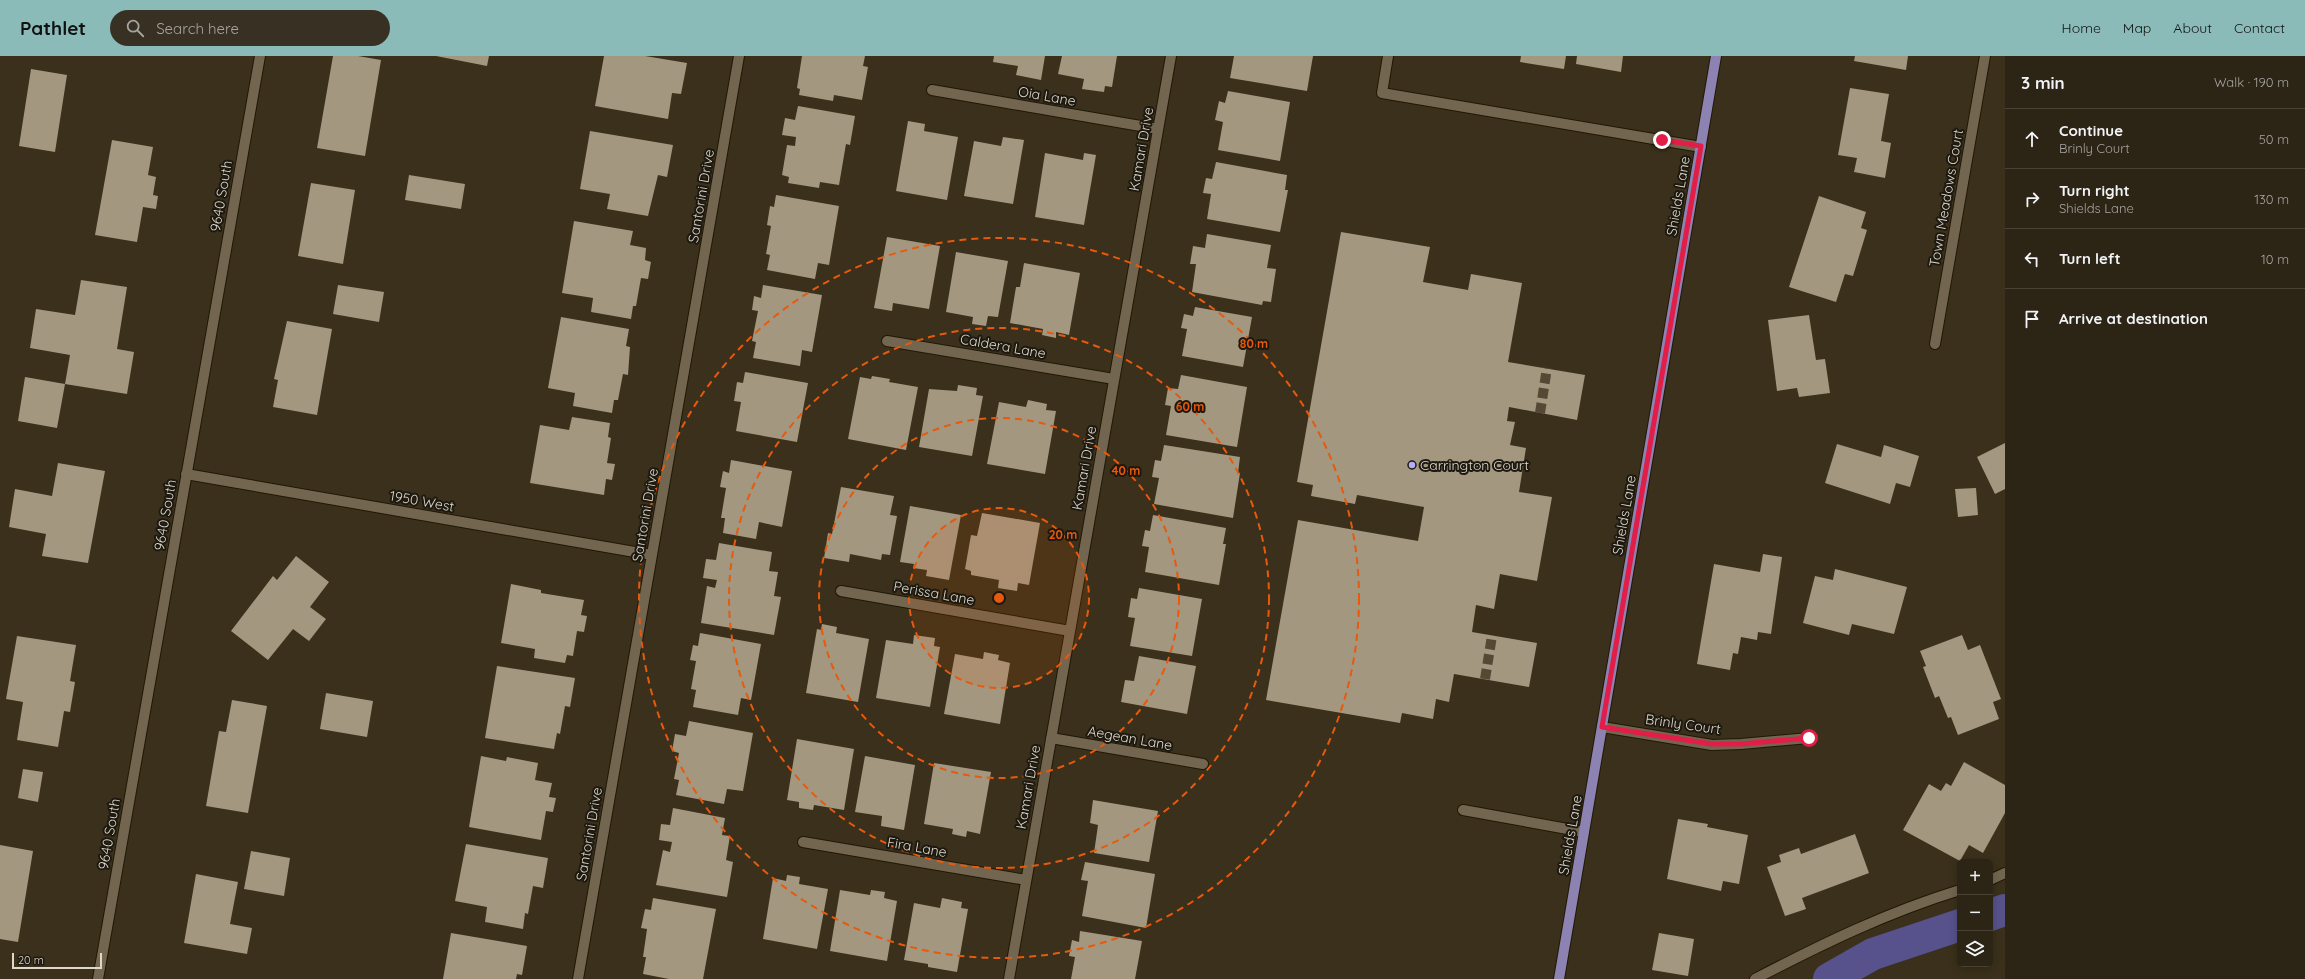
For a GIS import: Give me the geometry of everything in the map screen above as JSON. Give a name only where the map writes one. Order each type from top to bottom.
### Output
[{"type":"main road","name":"Shields Lane","points":[[1560,979],[1716,56]]},
{"type":"street","name":"9640 South","points":[[98,979],[260,56]]},
{"type":"street","name":"Santorini Drive","points":[[578,979],[739,56]]},
{"type":"street","name":"Kamari Drive","points":[[1009,979],[1171,56]]},
{"type":"street","points":[[1388,56],[1382,93],[1701,146]]},
{"type":"street","name":"Town Meadows Court","points":[[1935,344],[1985,56]]},
{"type":"street","name":"Oia Lane","points":[[932,90],[1158,129]]},
{"type":"street","name":"Caldera Lane","points":[[887,341],[1114,379]]},
{"type":"street","name":"1950 West","points":[[186,474],[652,555]]},
{"type":"street","name":"Perissa Lane","points":[[841,591],[1070,631]]},
{"type":"street","name":"Brinly Court","points":[[1602,727],[1712,744],[1741,744],[1809,738]]},
{"type":"street","name":"Aegean Lane","points":[[1051,738],[1203,764]]},
{"type":"street","points":[[1463,810],[1584,832]]},
{"type":"street","name":"Fira Lane","points":[[803,842],[1026,880]]},
{"type":"street","points":[[1993,879],[2005,873]]},
{"type":"street","points":[[1755,979],[1825,942],[1911,905],[1957,891]]},
{"type":"building","points":[[333,56],[358,56],[381,60],[365,156],[317,148]]},
{"type":"building","points":[[436,56],[489,56],[487,66]]},
{"type":"building","points":[[604,56],[645,56],[687,63],[681,94],[672,93],[668,119],[595,106]]},
{"type":"building","points":[[802,56],[865,56],[863,66],[868,67],[862,100],[834,95],[833,101],[799,95],[800,89],[797,88]]},
{"type":"building","points":[[994,56],[1045,56],[1041,80],[1016,75],[1018,66],[993,62]]},
{"type":"building","points":[[1062,56],[1117,56],[1112,87],[1105,86],[1104,92],[1082,89],[1084,79],[1058,74]]},
{"type":"building","points":[[1234,56],[1313,56],[1307,91],[1230,78]]},
{"type":"building","points":[[1521,56],[1566,56],[1564,69],[1520,62]]},
{"type":"building","points":[[1577,56],[1623,56],[1621,72],[1576,64]]},
{"type":"building","points":[[1855,56],[1908,56],[1906,70],[1854,61]]},
{"type":"building","points":[[31,69],[67,75],[55,152],[19,146]]},
{"type":"building","points":[[1850,88],[1889,94],[1881,141],[1891,143],[1885,178],[1854,172],[1857,158],[1838,155]]},
{"type":"building","points":[[1228,91],[1290,102],[1280,161],[1218,150],[1223,122],[1215,120],[1219,101],[1225,103]]},
{"type":"building","points":[[798,106],[855,116],[850,145],[846,144],[839,185],[820,182],[819,188],[788,183],[789,177],[782,175],[787,145],[795,146],[796,137],[782,135],[785,118],[795,120]]},
{"type":"building","points":[[908,121],[925,124],[924,131],[958,137],[947,200],[896,191]]},
{"type":"building","points":[[590,131],[673,145],[667,177],[658,175],[648,216],[607,209],[610,194],[580,189]]},
{"type":"building","points":[[1003,137],[1024,140],[1013,204],[964,196],[974,141],[1001,146]]},
{"type":"building","points":[[112,140],[153,147],[148,175],[156,177],[153,195],[158,196],[156,209],[143,207],[137,242],[95,235]]},
{"type":"building","points":[[1045,153],[1083,160],[1084,153],[1096,155],[1084,225],[1035,217]]},
{"type":"building","points":[[1216,162],[1287,175],[1285,190],[1288,190],[1280,232],[1207,219],[1211,194],[1203,193],[1206,178],[1212,179]]},
{"type":"building","points":[[409,175],[465,184],[461,209],[405,200]]},
{"type":"building","points":[[311,183],[355,190],[343,264],[298,256]]},
{"type":"building","points":[[776,195],[839,206],[829,265],[818,263],[815,279],[767,270],[770,255],[766,254],[771,226],[767,225],[770,206],[774,207]]},
{"type":"building","points":[[1819,196],[1866,212],[1861,228],[1867,230],[1853,276],[1845,274],[1836,302],[1789,287]]},
{"type":"building","points":[[574,221],[633,231],[630,245],[646,248],[645,260],[651,262],[648,279],[641,278],[636,306],[633,306],[631,319],[591,312],[593,298],[562,293]]},
{"type":"building","name":"Carrington Court","points":[[1341,232],[1430,247],[1423,282],[1468,290],[1471,274],[1522,283],[1508,362],[1585,375],[1577,420],[1509,407],[1507,421],[1515,422],[1510,445],[1526,448],[1519,492],[1552,497],[1537,581],[1500,574],[1494,609],[1476,605],[1472,632],[1537,643],[1529,687],[1454,674],[1449,702],[1436,699],[1433,719],[1402,713],[1400,723],[1266,700],[1298,520],[1418,541],[1424,507],[1357,495],[1355,504],[1311,496],[1313,485],[1297,482]]},
{"type":"building","points":[[1207,234],[1271,245],[1267,268],[1276,269],[1271,302],[1263,301],[1262,305],[1192,292],[1196,264],[1190,264],[1193,246],[1205,248]]},
{"type":"building","points":[[887,237],[940,246],[929,309],[893,303],[892,311],[874,308]]},
{"type":"building","points":[[956,252],[1008,261],[998,317],[988,316],[986,326],[972,324],[973,317],[946,312]]},
{"type":"building","points":[[1024,263],[1080,273],[1069,335],[1056,332],[1056,338],[1042,335],[1043,329],[1010,323],[1016,287],[1020,287]]},
{"type":"building","points":[[81,280],[127,287],[117,349],[134,352],[127,394],[65,384],[70,355],[30,348],[36,309],[75,315]]},
{"type":"building","points":[[338,285],[384,292],[379,322],[333,314]]},
{"type":"building","points":[[763,285],[822,295],[812,352],[802,350],[800,366],[753,358],[756,342],[752,341],[758,311],[752,310],[754,296],[761,298]]},
{"type":"building","points":[[1195,307],[1252,317],[1243,367],[1182,356],[1187,329],[1181,328],[1184,314],[1193,316]]},
{"type":"building","points":[[1809,315],[1816,360],[1825,359],[1830,393],[1799,397],[1797,388],[1777,391],[1768,320]]},
{"type":"building","points":[[561,317],[629,329],[626,346],[630,347],[628,375],[623,374],[618,400],[614,400],[612,413],[573,406],[575,393],[548,388]]},
{"type":"building","points":[[287,321],[332,329],[317,415],[273,407],[278,380],[274,379]]},
{"type":"building","points":[[745,372],[808,383],[797,442],[736,431],[741,402],[734,401],[737,382],[743,383]]},
{"type":"building","points":[[1181,375],[1247,387],[1237,447],[1166,435],[1171,406],[1165,405],[1168,388],[1178,389]]},
{"type":"building","points":[[872,376],[890,379],[889,382],[918,387],[906,450],[848,439],[860,377],[871,379]]},
{"type":"building","points":[[25,377],[65,384],[57,428],[18,421]]},
{"type":"building","points":[[958,385],[977,388],[976,395],[983,396],[972,456],[919,447],[929,389],[957,391]]},
{"type":"building","points":[[1028,400],[1047,404],[1046,410],[1056,411],[1045,474],[987,464],[999,402],[1026,407]]},
{"type":"building","points":[[572,417],[610,423],[608,437],[611,438],[607,463],[615,464],[612,480],[606,479],[604,495],[530,483],[540,425],[569,430]]},
{"type":"building","points":[[2005,443],[2005,489],[1995,494],[1977,457]]},
{"type":"building","points":[[1837,444],[1881,457],[1884,445],[1919,456],[1910,487],[1896,483],[1890,504],[1825,483]]},
{"type":"building","points":[[1164,445],[1240,457],[1238,473],[1240,473],[1233,518],[1154,504],[1159,478],[1152,477],[1155,460],[1161,461]]},
{"type":"building","points":[[731,460],[792,471],[782,527],[759,522],[756,539],[723,533],[725,518],[721,518],[726,488],[720,487],[723,471],[729,473]]},
{"type":"building","points":[[58,463],[105,471],[88,563],[42,556],[46,534],[9,527],[15,489],[52,496]]},
{"type":"building","points":[[841,487],[894,496],[890,515],[897,516],[890,555],[882,554],[881,560],[850,554],[849,562],[824,558],[828,533],[832,534]]},
{"type":"building","points":[[1976,488],[1978,515],[1958,517],[1955,489]]},
{"type":"building","points":[[910,506],[961,515],[949,580],[926,576],[927,570],[913,568],[914,564],[900,562]]},
{"type":"building","points":[[982,513],[1040,523],[1029,585],[1018,583],[1017,591],[998,588],[999,580],[971,575],[971,571],[965,569],[971,535],[977,536]]},
{"type":"building","points":[[1153,515],[1226,528],[1223,544],[1226,544],[1219,585],[1145,572],[1149,547],[1142,546],[1145,530],[1150,531]]},
{"type":"building","points":[[719,543],[772,552],[769,571],[778,572],[774,596],[781,597],[774,635],[701,623],[707,586],[715,588],[717,580],[703,578],[706,559],[716,560]]},
{"type":"building","points":[[1763,554],[1782,557],[1771,634],[1758,632],[1757,640],[1741,637],[1738,654],[1733,653],[1730,670],[1697,664],[1714,564],[1760,572]]},
{"type":"building","points":[[296,556],[329,582],[310,607],[326,619],[309,641],[293,629],[268,660],[231,631],[273,576],[277,580]]},
{"type":"building","points":[[1835,569],[1907,587],[1894,634],[1852,624],[1849,635],[1803,623],[1815,576],[1833,580]]},
{"type":"building","points":[[511,584],[541,590],[541,593],[584,600],[581,615],[587,616],[584,632],[577,631],[573,656],[567,655],[565,663],[534,658],[535,649],[501,643]]},
{"type":"building","points":[[1139,588],[1202,599],[1192,656],[1130,646],[1135,618],[1128,617],[1131,598],[1137,599]]},
{"type":"building","points":[[822,624],[837,627],[836,633],[869,639],[858,702],[806,693],[817,629],[821,630]]},
{"type":"building","points":[[700,633],[761,644],[751,700],[741,698],[738,715],[693,707],[696,690],[691,689],[696,661],[690,660],[693,645],[698,646]]},
{"type":"building","points":[[914,635],[935,638],[934,646],[940,647],[930,707],[876,698],[886,640],[913,644]]},
{"type":"building","points":[[1962,635],[1968,650],[1980,645],[2001,699],[1993,702],[1999,719],[1958,735],[1951,717],[1948,718],[1939,696],[1935,698],[1923,667],[1926,666],[1920,651]]},
{"type":"building","points":[[17,636],[76,645],[70,681],[75,682],[70,712],[64,711],[58,747],[17,740],[23,702],[6,699]]},
{"type":"building","points":[[984,652],[999,655],[998,660],[1010,663],[1000,724],[944,714],[955,654],[983,659]]},
{"type":"building","points":[[1139,656],[1196,666],[1187,714],[1121,702],[1125,680],[1134,681]]},
{"type":"building","points":[[497,666],[575,678],[570,707],[565,706],[560,734],[557,733],[554,749],[485,738]]},
{"type":"building","points":[[326,693],[373,701],[367,737],[320,729]]},
{"type":"building","points":[[232,700],[267,706],[248,813],[206,806],[219,731],[226,732]]},
{"type":"building","points":[[689,721],[753,733],[743,791],[727,789],[724,804],[676,795],[679,780],[674,779],[679,753],[672,751],[675,734],[686,736]]},
{"type":"building","points":[[797,739],[854,749],[844,810],[814,805],[813,810],[799,808],[799,802],[787,800]]},
{"type":"building","points":[[481,756],[506,761],[507,757],[538,763],[535,780],[552,783],[549,797],[556,798],[553,812],[546,811],[541,840],[469,827]]},
{"type":"building","points":[[865,756],[915,765],[904,830],[881,826],[882,816],[855,812]]},
{"type":"building","points":[[1964,762],[2005,785],[2005,813],[1983,853],[1969,845],[1961,859],[1957,859],[1903,830],[1929,784],[1941,791],[1946,783],[1951,786]]},
{"type":"building","points":[[934,763],[991,772],[980,834],[967,831],[966,837],[952,834],[953,829],[924,824]]},
{"type":"building","points":[[23,769],[43,772],[38,802],[18,798]]},
{"type":"building","points":[[1093,800],[1158,811],[1149,862],[1094,853],[1098,825],[1090,823]]},
{"type":"building","points":[[673,808],[725,818],[722,835],[730,836],[726,860],[733,862],[727,897],[656,885],[663,850],[670,852],[672,842],[659,840],[661,824],[670,825]]},
{"type":"building","points":[[1678,819],[1708,824],[1707,827],[1748,835],[1739,884],[1723,881],[1721,891],[1667,879]]},
{"type":"building","points":[[1855,834],[1869,873],[1802,898],[1806,909],[1785,916],[1767,867],[1781,862],[1779,855],[1799,848],[1801,854]]},
{"type":"building","points":[[466,844],[548,858],[543,888],[533,886],[528,914],[525,913],[523,929],[485,922],[487,907],[455,901]]},
{"type":"building","points":[[0,845],[33,851],[18,942],[0,939]]},
{"type":"building","points":[[251,851],[290,858],[284,896],[244,889]]},
{"type":"building","points":[[1085,862],[1155,874],[1146,928],[1082,916],[1088,881],[1081,880]]},
{"type":"building","points":[[196,874],[238,882],[230,924],[252,928],[247,954],[184,943]]},
{"type":"building","points":[[787,875],[800,877],[799,884],[828,889],[817,949],[763,939],[773,878],[786,881]]},
{"type":"building","points":[[840,890],[870,895],[871,890],[885,892],[884,898],[897,901],[887,961],[830,951]]},
{"type":"building","points":[[653,898],[716,909],[703,979],[669,979],[643,974],[646,957],[643,957],[647,929],[641,928],[645,909],[651,910]]},
{"type":"building","points":[[942,898],[962,902],[961,908],[968,909],[957,972],[928,967],[928,964],[904,960],[914,903],[940,908]]},
{"type":"building","points":[[1080,931],[1142,941],[1135,979],[1071,979],[1075,957],[1069,956],[1072,940],[1079,942]]},
{"type":"building","points":[[451,933],[527,946],[522,975],[517,974],[516,979],[443,979]]},
{"type":"building","points":[[1659,933],[1694,939],[1688,976],[1652,970]]},
{"type":"waterway","points":[[1993,914],[2005,910]]},
{"type":"waterway","points":[[1829,979],[1873,954],[1957,926]]},
{"type":"tunnel","points":[[1540,413],[1547,368]]},
{"type":"tunnel","points":[[1485,679],[1492,636]]},
{"type":"place","name":"Carrington Court","points":[[1412,465]]},
{"type":"route","points":[[1662,140],[1701,146],[1602,727],[1712,744],[1741,744],[1809,738]]}]
